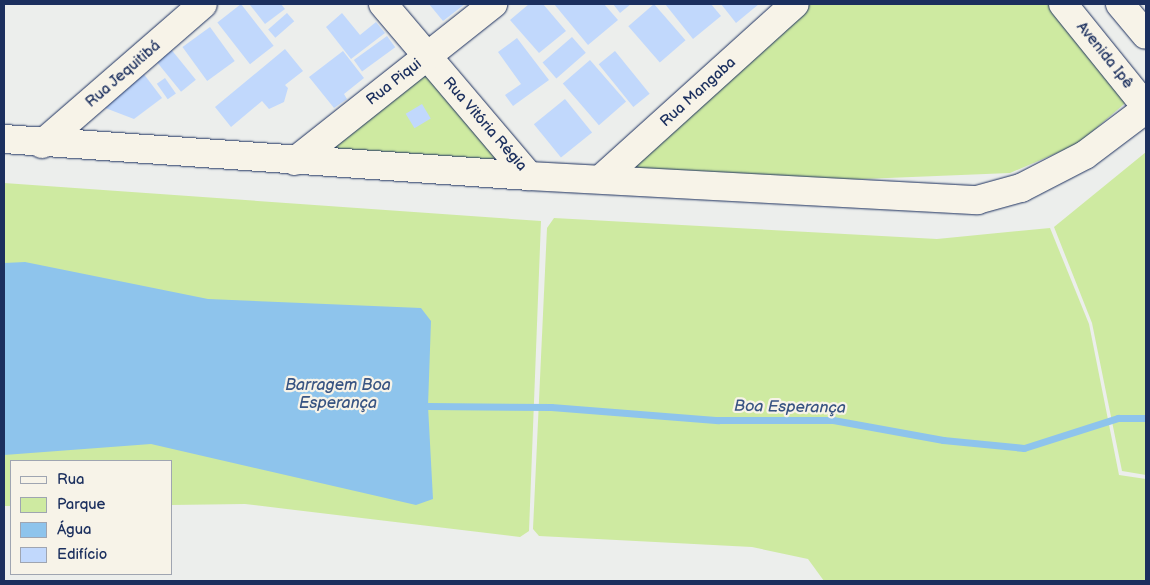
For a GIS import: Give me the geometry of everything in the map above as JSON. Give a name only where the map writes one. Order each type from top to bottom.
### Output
[{"type":"main road","name":"Rua Jequitibá","points":[[42,144],[203,4]]},
{"type":"main road","name":"Rua Vitória Régia","points":[[383,4],[426,57],[530,176]]},
{"type":"main road","name":"Rua Piqui","points":[[295,161],[492,4]]},
{"type":"main road","name":"Rua Mangaba","points":[[600,180],[795,4]]},
{"type":"main road","name":"Avenida Ipê","points":[[1063,4],[1146,108]]},
{"type":"main road","points":[[1120,4],[1146,35]]},
{"type":"main road","points":[[4,139],[42,144],[530,176],[976,200],[1021,188],[1085,155],[1146,108]]},
{"type":"green space","points":[[807,4],[1050,4],[1131,98],[1078,144],[1010,173],[814,181],[619,170]]},
{"type":"green space","points":[[427,67],[501,160],[329,148]]},
{"type":"green space","points":[[1146,152],[1146,475],[1122,471],[1092,323],[1054,227]]},
{"type":"green space","points":[[4,183],[541,221],[529,531],[520,537],[245,504],[172,505],[172,460],[10,460],[10,506],[4,506]]},
{"type":"green space","points":[[554,218],[937,239],[1050,228],[1089,324],[1119,475],[1146,479],[1146,581],[824,581],[808,559],[752,547],[539,536],[533,529],[547,228]]},
{"type":"water","name":"Barragem Boa Esperança","points":[[25,262],[208,299],[421,308],[431,321],[428,406],[433,499],[416,505],[151,444],[4,455],[4,263]]},
{"type":"building","points":[[241,4],[274,46],[250,64],[217,22]]},
{"type":"building","points":[[281,4],[285,9],[265,24],[250,5]]},
{"type":"building","points":[[429,4],[465,4],[443,21]]},
{"type":"building","points":[[529,4],[543,4],[566,31],[539,53],[510,20]]},
{"type":"building","points":[[554,4],[604,4],[618,20],[588,45]]},
{"type":"building","points":[[613,4],[631,4],[620,13]]},
{"type":"building","points":[[654,4],[685,40],[660,63],[628,26]]},
{"type":"building","points":[[665,4],[711,4],[721,16],[693,39]]},
{"type":"building","points":[[721,4],[759,4],[736,23]]},
{"type":"building","points":[[287,13],[294,21],[275,38],[268,29]]},
{"type":"building","points":[[342,13],[360,35],[376,22],[385,33],[351,59],[326,27]]},
{"type":"building","points":[[210,27],[235,61],[207,81],[182,47]]},
{"type":"building","points":[[387,36],[395,47],[362,71],[354,60]]},
{"type":"building","points":[[572,37],[586,53],[556,78],[543,63]]},
{"type":"building","points":[[517,38],[549,80],[513,106],[505,95],[521,84],[498,52]]},
{"type":"building","points":[[170,48],[196,80],[181,92],[155,60]]},
{"type":"building","points":[[285,49],[303,71],[285,85],[288,88],[284,102],[269,109],[262,101],[231,127],[215,107]]},
{"type":"building","points":[[343,51],[364,78],[344,94],[347,99],[334,108],[309,77]]},
{"type":"building","points":[[615,51],[650,94],[633,107],[599,64]]},
{"type":"building","points":[[590,60],[626,102],[599,125],[563,84]]},
{"type":"building","points":[[143,73],[162,98],[134,119],[100,106]]},
{"type":"building","points":[[165,78],[176,94],[168,99],[157,84]]},
{"type":"building","points":[[565,99],[592,132],[561,158],[534,124]]},
{"type":"building","points":[[422,104],[431,119],[414,128],[406,114]]},
{"type":"waterway","name":"Boa Esperança","points":[[428,406],[551,407],[718,420],[833,420],[943,440],[1024,448],[1118,418],[1146,418]]}]
